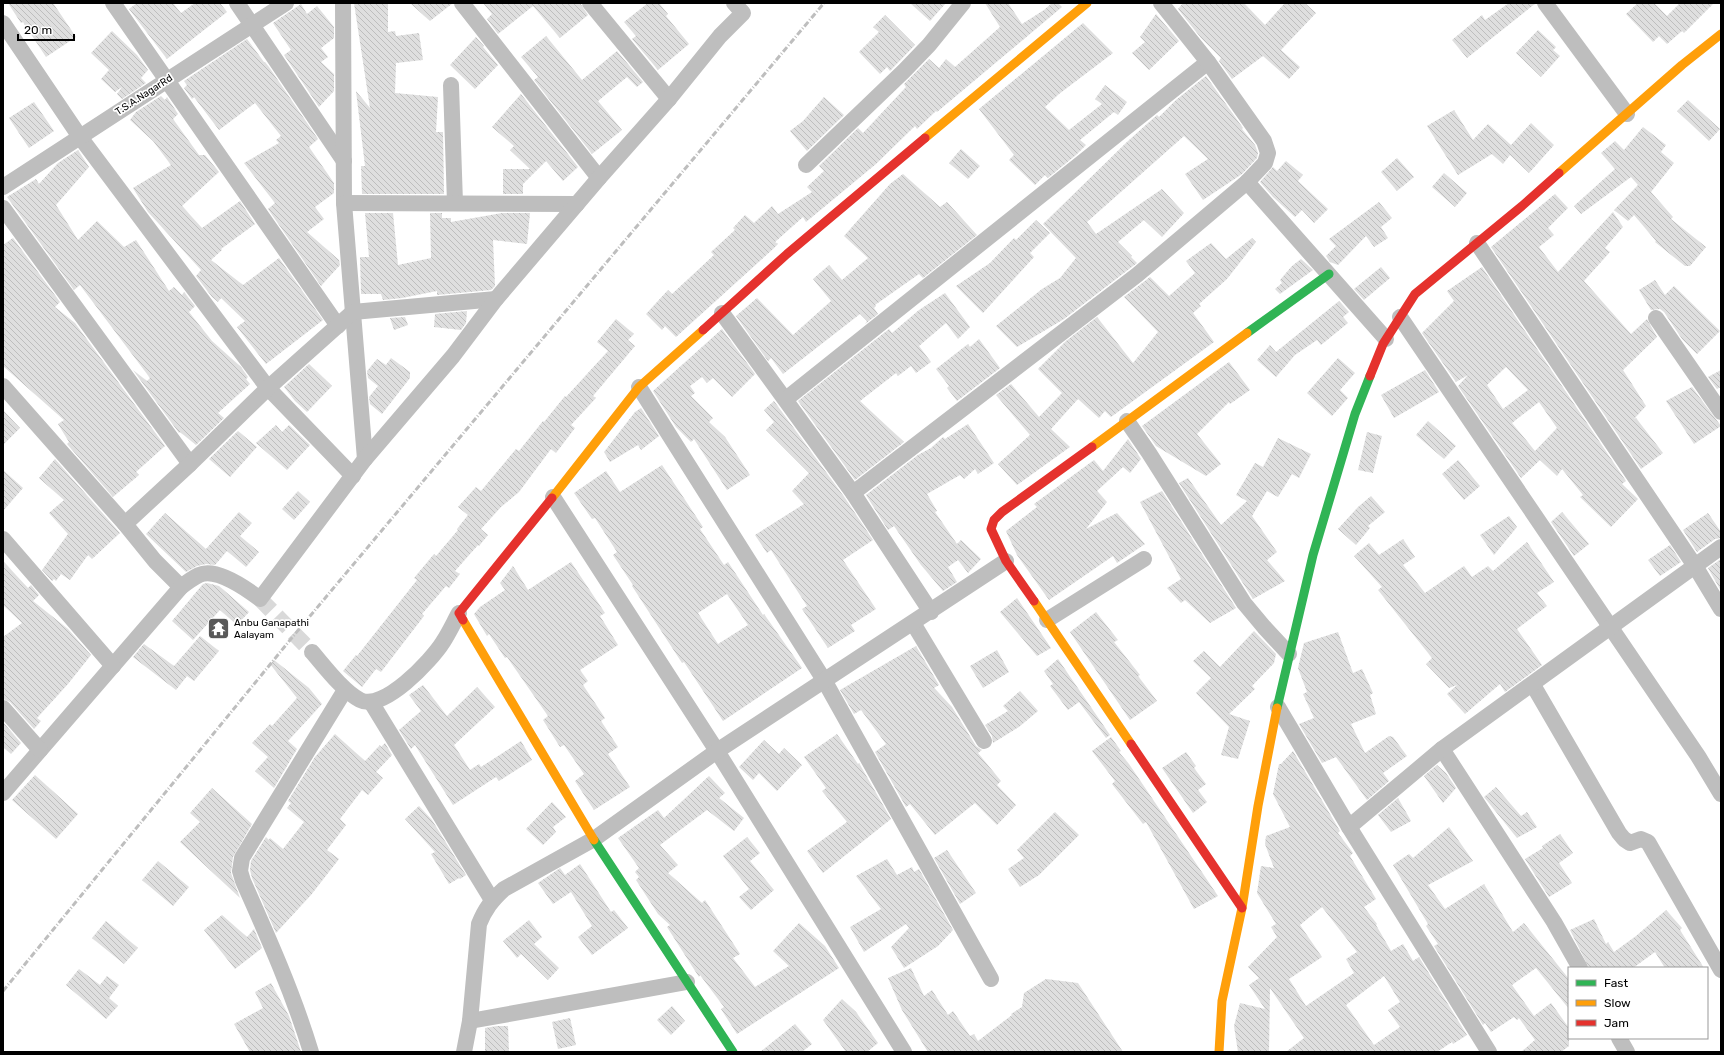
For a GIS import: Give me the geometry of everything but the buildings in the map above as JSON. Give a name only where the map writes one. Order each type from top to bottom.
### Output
[{"type":"street","points":[[114,3],[166,81],[338,326]]},
{"type":"street","points":[[237,3],[344,160]]},
{"type":"street","name":"T.S.A.NagarRd","points":[[3,187],[286,3]]},
{"type":"street","points":[[343,3],[344,203],[365,459]]},
{"type":"street","points":[[462,3],[599,178]]},
{"type":"street","points":[[590,3],[669,99]]},
{"type":"street","points":[[806,165],[904,71],[929,45],[963,3]]},
{"type":"street","points":[[312,652],[345,690],[360,700],[371,702],[400,687],[423,668],[443,642],[459,613],[553,497],[639,387],[794,248],[1087,3]]},
{"type":"street","points":[[853,493],[1137,275],[1247,182],[1265,163],[1268,153],[1264,141],[1208,62],[1161,3]]},
{"type":"street","points":[[1545,3],[1627,114]]},
{"type":"street","points":[[3,793],[181,587],[200,574],[214,573],[246,588],[260,599],[365,459],[453,356],[496,299],[599,178],[669,99],[743,6]]},
{"type":"street","points":[[3,23],[80,137],[268,388],[353,476]]},
{"type":"street","points":[[1219,1052],[1222,1001],[1242,908],[1258,806],[1289,654],[1313,555],[1355,414],[1386,339],[1415,294],[1477,243],[1721,34]]},
{"type":"street","points":[[786,399],[1208,62]]},
{"type":"street","points":[[451,85],[455,204]]},
{"type":"street","points":[[1247,182],[1386,339]]},
{"type":"street","points":[[344,203],[577,204]]},
{"type":"street","points":[[3,208],[190,464]]},
{"type":"street","points":[[1477,243],[1695,566],[1721,609]]},
{"type":"street","points":[[1242,908],[1006,561],[991,529],[994,520],[1002,512],[1329,274]]},
{"type":"street","points":[[125,524],[190,464],[268,388],[353,312],[496,299]]},
{"type":"street","points":[[722,313],[853,493],[931,612]]},
{"type":"street","points":[[1400,317],[1698,756],[1721,794]]},
{"type":"street","points":[[1656,318],[1721,412]]},
{"type":"street","points":[[3,386],[125,524],[156,562],[181,587]]},
{"type":"street","points":[[639,387],[824,680],[991,979]]},
{"type":"street","points":[[1127,421],[1244,602],[1264,627],[1289,654]]},
{"type":"street","points":[[553,497],[717,751],[904,1052]]},
{"type":"street","points":[[3,539],[113,666]]},
{"type":"street","points":[[1349,827],[1442,749],[1533,685],[1721,547]]},
{"type":"street","points":[[1047,620],[1144,559]]},
{"type":"street","points":[[464,1052],[470,1021],[479,924],[484,910],[504,889],[594,839],[717,751],[824,680],[931,612],[1006,561]]},
{"type":"street","points":[[459,613],[594,839],[733,1052]]},
{"type":"street","points":[[913,623],[984,741]]},
{"type":"street","points":[[1533,685],[1619,833],[1630,843],[1641,840],[1648,842],[1721,970]]},
{"type":"street","points":[[311,1052],[297,1008],[242,881],[240,871],[242,858],[345,690]]},
{"type":"street","points":[[371,702],[492,900]]},
{"type":"street","points":[[1278,707],[1349,827],[1489,1052]]},
{"type":"street","points":[[3,708],[40,750]]},
{"type":"street","points":[[1442,749],[1554,922],[1579,967]]},
{"type":"street","points":[[470,1021],[687,982]]},
{"type":"street","points":[[1620,1039],[1627,1052]]},
{"type":"tunnel","points":[[260,599],[312,652]]},
{"type":"railway","points":[[3,991],[295,634],[824,3]]},
{"type":"traffic: fast","points":[[1247,333],[1329,274]]},
{"type":"traffic: fast","points":[[1277,708],[1313,555],[1355,414],[1370,376]]},
{"type":"traffic: fast","points":[[594,840],[733,1052]]},
{"type":"traffic: slow","points":[[925,138],[1087,3]]},
{"type":"traffic: slow","points":[[1559,173],[1682,65],[1721,34]]},
{"type":"traffic: slow","points":[[552,498],[639,387],[703,330]]},
{"type":"traffic: slow","points":[[1092,447],[1247,333]]},
{"type":"traffic: slow","points":[[1034,601],[1131,744]]},
{"type":"traffic: slow","points":[[463,620],[594,840]]},
{"type":"traffic: slow","points":[[1219,1052],[1222,1001],[1242,908],[1258,806],[1277,708]]},
{"type":"traffic: jam","points":[[703,330],[787,254],[925,138]]},
{"type":"traffic: jam","points":[[1370,376],[1383,344],[1415,294],[1522,206],[1559,173]]},
{"type":"traffic: jam","points":[[1034,601],[1006,561],[991,529],[994,520],[1002,512],[1092,447]]},
{"type":"traffic: jam","points":[[463,620],[459,613],[552,498]]},
{"type":"traffic: jam","points":[[1131,744],[1242,908]]},
{"type":"place","name":"Anbu Ganapathi Aalayam","points":[[218,629]]}]
